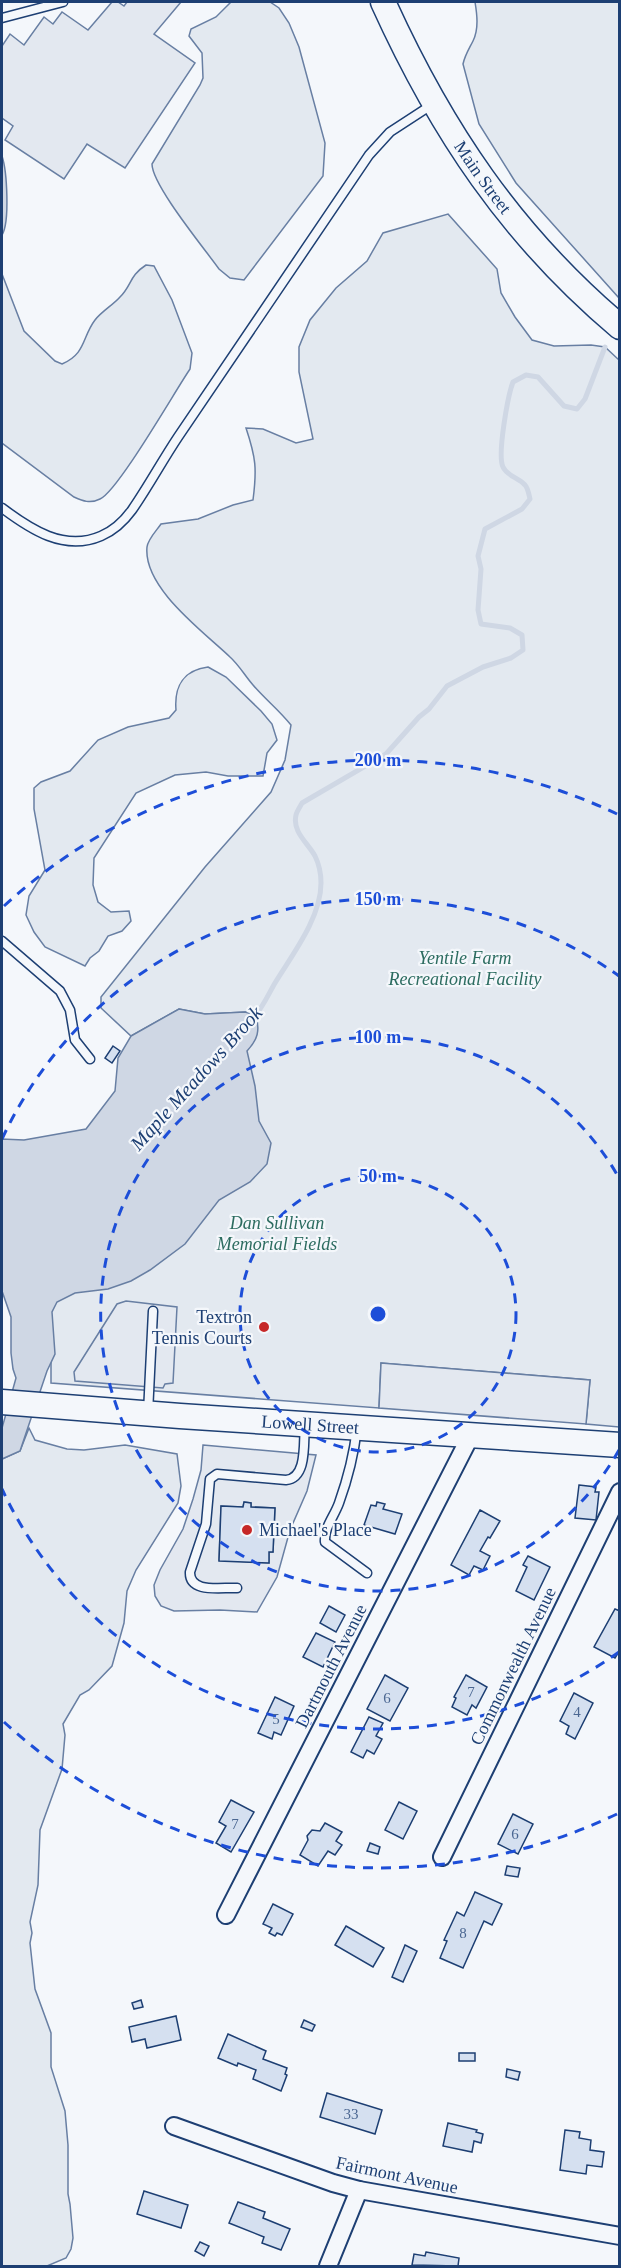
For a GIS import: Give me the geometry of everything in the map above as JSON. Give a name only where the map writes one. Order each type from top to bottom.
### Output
[{"type":"main road","name":"Main Street","points":[[383,2],[433,104],[484,181],[526,235],[577,289],[620,327]]},
{"type":"main road","name":"Lowell Street","points":[[2,1402],[620,1445]]},
{"type":"street","name":"Dartmouth Avenue","points":[[225,1915],[471,1435]]},
{"type":"street","name":"Commonwealth Avenue","points":[[442,1857],[620,1492]]},
{"type":"street","name":"Fairmont Avenue","points":[[174,2126],[333,2183],[359,2190],[620,2236]]},
{"type":"street","points":[[328,2266],[359,2190]]},
{"type":"lane","points":[[2,18],[63,2]]},
{"type":"lane","points":[[2,508],[45,536],[64,541],[93,539],[111,532],[131,512],[175,442],[369,155],[390,132],[433,104]]},
{"type":"lane","points":[[2,941],[60,991],[70,1010],[75,1040],[90,1059]]},
{"type":"lane","points":[[148,1413],[153,1311]]},
{"type":"lane","points":[[237,1588],[200,1587],[194,1585],[190,1579],[190,1572],[207,1522],[210,1479],[217,1474],[286,1480],[294,1478],[301,1467],[305,1424]]},
{"type":"lane","points":[[357,1428],[353,1461],[338,1506],[325,1532],[325,1542],[367,1573]]},
{"type":"green space","points":[[231,2],[270,2],[279,8],[289,23],[299,47],[325,143],[323,176],[244,280],[230,278],[219,269],[169,201],[154,174],[152,164],[203,78],[202,53],[189,36],[191,29],[216,17]]},
{"type":"green space","points":[[475,2],[619,2],[619,298],[516,183],[479,124],[463,64],[476,32]]},
{"type":"green space","points":[[448,214],[497,269],[501,293],[532,340],[554,346],[605,347],[619,360],[619,1427],[586,1424],[590,1380],[381,1363],[379,1408],[51,1383],[51,1230],[245,1012],[205,1014],[179,1009],[131,1036],[101,1008],[101,997],[205,867],[271,792],[285,760],[291,725],[233,660],[191,622],[165,593],[148,562],[148,544],[161,524],[198,519],[233,505],[253,500],[255,464],[246,428],[263,429],[296,443],[313,439],[299,372],[299,347],[310,320],[336,288],[367,261],[383,233]]},
{"type":"green space","points":[[146,265],[154,266],[172,300],[192,353],[190,369],[120,478],[100,499],[84,501],[74,497],[2,443],[2,274],[24,331],[55,361],[62,364],[80,350],[95,320],[120,297],[136,273]]},
{"type":"green space","points":[[208,667],[226,677],[272,724],[277,740],[267,753],[263,776],[228,776],[206,772],[175,775],[136,793],[94,858],[93,885],[98,902],[111,912],[129,911],[131,921],[122,931],[108,936],[99,951],[90,958],[85,966],[45,947],[34,932],[26,915],[29,896],[45,870],[34,809],[34,788],[41,782],[70,771],[98,740],[128,727],[169,718],[176,710],[177,694],[182,681],[193,672]]},
{"type":"green space","points":[[29,1428],[35,1440],[67,1449],[84,1450],[125,1445],[177,1454],[181,1486],[178,1503],[136,1570],[127,1591],[124,1623],[112,1666],[89,1690],[80,1695],[63,1724],[65,1735],[62,1769],[40,1830],[38,1885],[30,1922],[32,1933],[30,1943],[35,1989],[51,2033],[51,2067],[65,2111],[68,2194],[73,2238],[71,2249],[66,2258],[47,2266],[2,2266],[2,1459],[20,1451]]},
{"type":"shaded area","points":[[112,2],[118,2],[124,6],[127,2],[181,2],[154,34],[195,63],[125,168],[87,144],[64,179],[5,140],[13,126],[2,118],[2,46],[10,34],[24,45],[44,17],[53,24],[62,12],[88,30]]},
{"type":"shaded area","points":[[126,1301],[177,1307],[173,1383],[165,1384],[163,1388],[75,1381],[74,1372],[117,1304]]},
{"type":"shaded area","points":[[381,1363],[590,1380],[586,1424],[379,1408]]},
{"type":"shaded area","points":[[203,1445],[316,1455],[307,1491],[290,1530],[277,1577],[257,1612],[174,1611],[161,1606],[155,1596],[154,1585],[183,1529],[201,1470]],"holes":[[[244,1502],[251,1503],[251,1507],[275,1508],[273,1552],[269,1552],[269,1563],[219,1560],[221,1506],[243,1507]]]},
{"type":"water","points":[[2,156],[7,196],[5,228],[2,235]]},
{"type":"water","points":[[179,1009],[205,1014],[245,1012],[256,1015],[257,1034],[254,1043],[247,1051],[255,1086],[259,1121],[271,1143],[267,1164],[250,1182],[219,1200],[185,1244],[150,1270],[131,1281],[108,1289],[75,1293],[57,1302],[52,1312],[55,1354],[20,1451],[2,1459],[2,1428],[16,1378],[11,1353],[11,1317],[2,1291],[2,1139],[24,1140],[86,1129],[115,1091],[118,1058],[131,1036]]},
{"type":"building","points":[[113,1046],[120,1051],[112,1063],[105,1058]]},
{"type":"building","points":[[579,1485],[596,1487],[595,1492],[599,1492],[596,1520],[575,1518]]},
{"type":"building","name":"Michael's Place","points":[[244,1502],[251,1503],[251,1507],[275,1508],[273,1552],[269,1552],[269,1563],[219,1561],[221,1506],[243,1507]]},
{"type":"building","points":[[377,1502],[385,1504],[383,1509],[402,1514],[395,1534],[364,1525],[371,1505],[376,1506]]},
{"type":"building","points":[[480,1510],[500,1521],[480,1551],[490,1556],[483,1570],[474,1566],[469,1575],[451,1565]]},
{"type":"building","points":[[528,1556],[550,1567],[534,1600],[516,1591],[527,1567],[523,1565]]},
{"type":"building","points":[[329,1606],[345,1615],[336,1632],[320,1623]]},
{"type":"building","points":[[615,1609],[620,1611],[620,1650],[615,1658],[594,1647]]},
{"type":"building","points":[[316,1633],[335,1642],[323,1667],[303,1657]]},
{"type":"building","points":[[385,1675],[408,1688],[390,1721],[367,1709]]},
{"type":"building","points":[[466,1675],[487,1687],[476,1708],[472,1705],[467,1715],[452,1707],[456,1698],[454,1697]]},
{"type":"building","points":[[574,1693],[593,1703],[575,1739],[566,1734],[569,1726],[560,1721]]},
{"type":"building","points":[[275,1697],[294,1706],[281,1735],[274,1732],[272,1739],[258,1733]]},
{"type":"building","points":[[369,1717],[383,1723],[376,1736],[382,1739],[374,1754],[367,1750],[363,1758],[351,1752]]},
{"type":"building","points":[[231,1800],[254,1812],[231,1852],[216,1843],[226,1826],[219,1822]]},
{"type":"building","points":[[399,1802],[417,1811],[403,1839],[385,1830]]},
{"type":"building","points":[[513,1814],[533,1824],[518,1854],[498,1844]]},
{"type":"building","points":[[325,1823],[342,1832],[336,1841],[342,1845],[335,1855],[328,1851],[318,1866],[300,1855],[308,1840],[307,1836],[312,1830],[320,1831]]},
{"type":"building","points":[[370,1843],[380,1847],[378,1854],[367,1851]]},
{"type":"building","points":[[507,1866],[520,1868],[518,1877],[505,1875]]},
{"type":"building","points":[[475,1892],[502,1904],[492,1925],[484,1921],[463,1968],[440,1958],[447,1941],[444,1940],[457,1912],[464,1916]]},
{"type":"building","points":[[273,1904],[293,1914],[282,1935],[277,1933],[275,1936],[269,1933],[272,1928],[263,1924]]},
{"type":"building","points":[[346,1926],[384,1948],[373,1967],[335,1945]]},
{"type":"building","points":[[405,1945],[417,1951],[403,1982],[392,1977]]},
{"type":"building","points":[[141,2000],[143,2007],[134,2009],[132,2003]]},
{"type":"building","points":[[176,2016],[181,2040],[147,2048],[145,2039],[132,2042],[129,2027]]},
{"type":"building","points":[[304,2020],[315,2025],[312,2031],[301,2027]]},
{"type":"building","points":[[228,2034],[266,2051],[263,2059],[287,2068],[281,2091],[253,2079],[256,2070],[238,2063],[237,2066],[218,2058]]},
{"type":"building","points":[[459,2053],[475,2053],[475,2061],[459,2061]]},
{"type":"building","points":[[507,2069],[520,2072],[518,2080],[506,2077]]},
{"type":"building","points":[[327,2093],[382,2110],[375,2134],[320,2117]]},
{"type":"building","points":[[448,2123],[477,2130],[476,2132],[483,2134],[481,2143],[474,2141],[472,2152],[443,2146]]},
{"type":"building","points":[[565,2130],[580,2132],[579,2138],[591,2140],[590,2150],[604,2152],[602,2167],[587,2165],[586,2174],[560,2170]]},
{"type":"building","points":[[144,2191],[188,2205],[181,2228],[137,2214]]},
{"type":"building","points":[[238,2202],[265,2212],[263,2218],[290,2229],[281,2250],[262,2243],[264,2237],[229,2223]]},
{"type":"building","points":[[200,2242],[209,2246],[204,2256],[195,2251]]},
{"type":"building","points":[[426,2252],[459,2258],[458,2266],[412,2265],[414,2254],[425,2256]]},
{"type":"waterway","name":"Maple Meadows Brook","points":[[253,1018],[304,936],[320,896],[321,880],[318,862],[296,827],[296,815],[302,803],[386,754],[429,709],[447,686],[483,667],[511,658],[523,650],[522,635],[510,628],[481,624],[478,610],[481,569],[478,556],[485,529],[522,509],[530,499],[526,486],[503,467],[501,450],[511,389],[513,382],[526,375],[538,377],[564,406],[577,409],[585,399],[605,347]]},
{"type":"place","name":"Textron Tennis Courts","points":[[264,1327]]},
{"type":"place","name":"Michael's Place","points":[[247,1530]]},
{"type":"park label","name":"Yentile Farm Recreational Facility","points":[[465,968]]},
{"type":"park label","name":"Dan Sullivan Memorial Fields","points":[[277,1233]]}]
